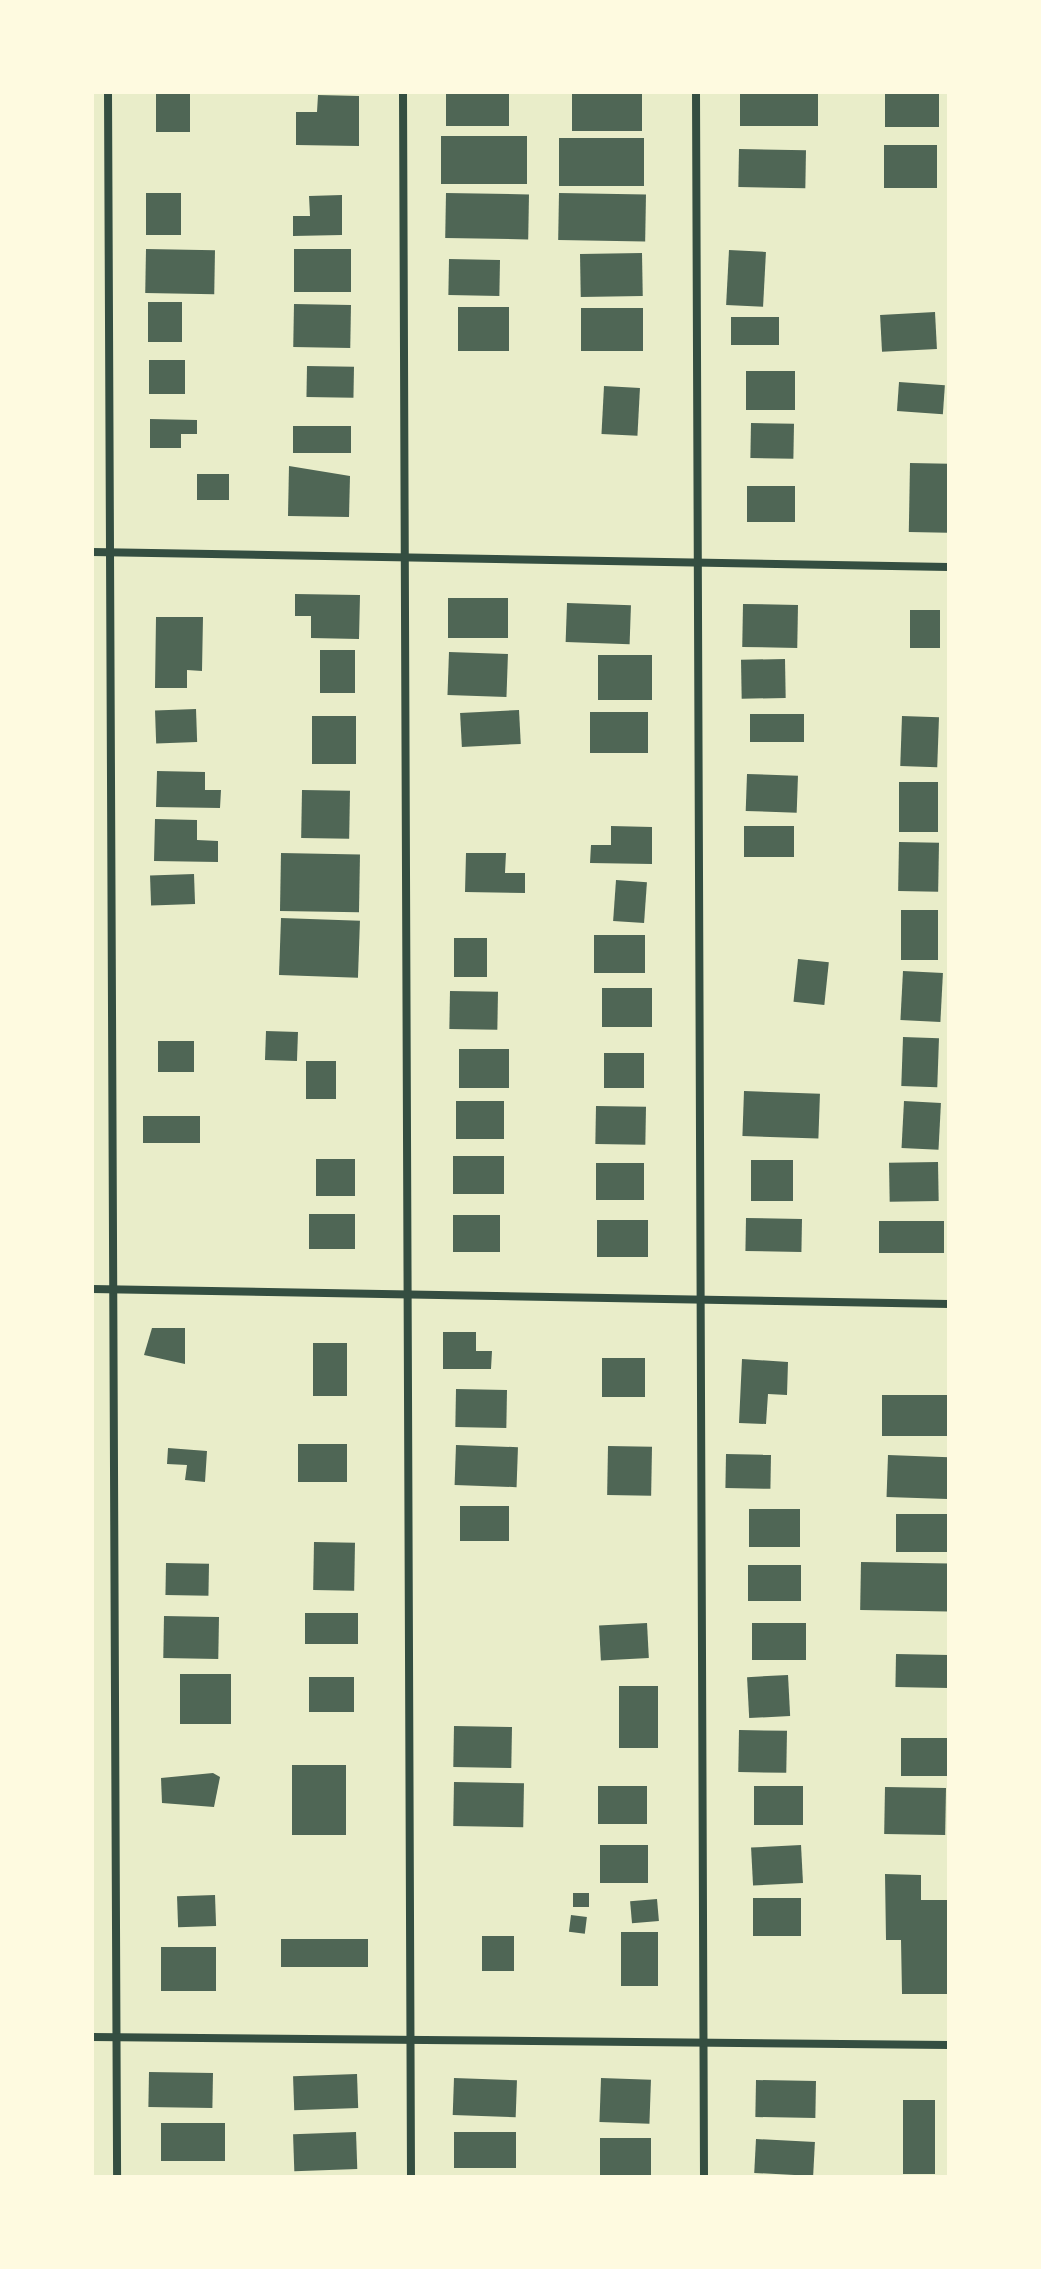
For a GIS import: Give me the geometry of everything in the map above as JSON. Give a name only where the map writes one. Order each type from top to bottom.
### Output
[{"type":"street","points":[[108,92],[117,2177]]},
{"type":"street","points":[[403,92],[411,2177]]},
{"type":"street","points":[[696,92],[704,2177]]},
{"type":"street","points":[[92,552],[406,562],[949,567]]},
{"type":"street","points":[[92,1289],[949,1304]]},
{"type":"street","points":[[92,2037],[949,2045]]},
{"type":"building","points":[[156,92],[190,92],[190,132],[156,132]]},
{"type":"building","points":[[446,92],[509,92],[509,126],[446,126]]},
{"type":"building","points":[[572,92],[642,92],[642,131],[572,131]]},
{"type":"building","points":[[740,92],[818,92],[818,126],[740,126]]},
{"type":"building","points":[[885,92],[939,92],[939,127],[885,127]]},
{"type":"building","points":[[318,95],[359,96],[359,146],[296,145],[296,112],[317,112]]},
{"type":"building","points":[[441,136],[527,136],[527,184],[441,184]]},
{"type":"building","points":[[559,138],[644,138],[644,186],[559,186]]},
{"type":"building","points":[[884,145],[937,145],[937,188],[884,188]]},
{"type":"building","points":[[739,149],[806,150],[805,188],[738,187]]},
{"type":"building","points":[[146,193],[181,193],[181,235],[146,235]]},
{"type":"building","points":[[446,193],[529,194],[528,239],[445,238]]},
{"type":"building","points":[[559,193],[646,195],[645,242],[558,240]]},
{"type":"building","points":[[342,195],[342,235],[293,236],[293,216],[310,216],[309,196]]},
{"type":"building","points":[[146,249],[215,250],[214,294],[145,293]]},
{"type":"building","points":[[294,249],[351,249],[351,292],[294,292]]},
{"type":"building","points":[[729,250],[766,252],[763,307],[726,305]]},
{"type":"building","points":[[642,253],[643,296],[581,297],[580,254]]},
{"type":"building","points":[[449,259],[500,260],[499,296],[448,295]]},
{"type":"building","points":[[148,302],[182,302],[182,342],[148,342]]},
{"type":"building","points":[[294,304],[351,305],[350,348],[293,347]]},
{"type":"building","points":[[458,307],[509,307],[509,351],[458,351]]},
{"type":"building","points":[[581,308],[643,308],[643,351],[581,351]]},
{"type":"building","points":[[935,312],[937,349],[882,352],[880,315]]},
{"type":"building","points":[[731,317],[779,317],[779,345],[731,345]]},
{"type":"building","points":[[149,360],[185,360],[185,394],[149,394]]},
{"type":"building","points":[[307,366],[354,367],[353,398],[306,397]]},
{"type":"building","points":[[746,371],[795,371],[795,410],[746,410]]},
{"type":"building","points":[[899,382],[945,385],[943,414],[897,411]]},
{"type":"building","points":[[604,386],[640,388],[637,436],[601,434]]},
{"type":"building","points":[[150,419],[197,420],[197,434],[181,434],[181,448],[150,448]]},
{"type":"building","points":[[751,423],[794,424],[793,459],[750,458]]},
{"type":"building","points":[[293,426],[351,426],[351,453],[293,453]]},
{"type":"building","points":[[910,463],[949,464],[948,533],[909,532]]},
{"type":"building","points":[[289,466],[350,476],[349,517],[288,516]]},
{"type":"building","points":[[197,474],[229,474],[229,500],[197,500]]},
{"type":"building","points":[[747,486],[795,486],[795,522],[747,522]]},
{"type":"building","points":[[295,594],[360,595],[359,639],[311,638],[311,616],[295,616]]},
{"type":"building","points":[[448,598],[508,598],[508,638],[448,638]]},
{"type":"building","points":[[567,603],[631,605],[630,644],[566,642]]},
{"type":"building","points":[[743,604],[798,605],[797,648],[742,647]]},
{"type":"building","points":[[910,610],[940,610],[940,648],[910,648]]},
{"type":"building","points":[[156,617],[203,617],[202,671],[187,670],[187,688],[155,688]]},
{"type":"building","points":[[320,650],[355,650],[355,693],[320,693]]},
{"type":"building","points":[[449,652],[508,654],[506,697],[447,695]]},
{"type":"building","points":[[598,655],[652,655],[652,700],[598,700]]},
{"type":"building","points":[[785,659],[786,698],[742,699],[741,660]]},
{"type":"building","points":[[196,709],[197,742],[156,743],[155,710]]},
{"type":"building","points":[[519,710],[521,744],[462,747],[460,713]]},
{"type":"building","points":[[590,712],[648,712],[648,753],[590,753]]},
{"type":"building","points":[[750,714],[804,714],[804,742],[750,742]]},
{"type":"building","points":[[312,716],[356,716],[356,764],[312,764]]},
{"type":"building","points":[[902,716],[939,717],[937,767],[900,766]]},
{"type":"building","points":[[157,771],[205,772],[205,790],[221,790],[220,808],[156,807]]},
{"type":"building","points":[[747,774],[798,776],[797,813],[746,811]]},
{"type":"building","points":[[899,782],[938,782],[938,832],[899,832]]},
{"type":"building","points":[[302,790],[350,791],[349,839],[301,838]]},
{"type":"building","points":[[155,819],[197,820],[197,840],[218,841],[218,862],[154,861]]},
{"type":"building","points":[[611,826],[652,827],[652,864],[590,863],[591,845],[611,845]]},
{"type":"building","points":[[744,826],[794,826],[794,857],[744,857]]},
{"type":"building","points":[[899,842],[939,843],[938,892],[898,891]]},
{"type":"building","points":[[281,853],[360,854],[359,912],[280,911]]},
{"type":"building","points":[[466,853],[506,853],[505,873],[525,873],[525,893],[465,892]]},
{"type":"building","points":[[194,874],[195,904],[151,906],[150,876]]},
{"type":"building","points":[[616,880],[647,882],[644,923],[613,921]]},
{"type":"building","points":[[901,910],[938,910],[938,960],[901,960]]},
{"type":"building","points":[[281,918],[360,921],[358,978],[279,975]]},
{"type":"building","points":[[594,935],[645,935],[645,973],[594,973]]},
{"type":"building","points":[[454,938],[487,938],[487,977],[454,977]]},
{"type":"building","points":[[798,959],[829,962],[824,1005],[794,1002]]},
{"type":"building","points":[[903,971],[943,973],[940,1022],[900,1020]]},
{"type":"building","points":[[602,988],[652,988],[652,1027],[602,1027]]},
{"type":"building","points":[[450,991],[498,992],[497,1030],[449,1029]]},
{"type":"building","points":[[266,1031],[298,1032],[297,1061],[265,1060]]},
{"type":"building","points":[[903,1037],[939,1038],[937,1087],[901,1086]]},
{"type":"building","points":[[158,1041],[194,1041],[194,1072],[158,1072]]},
{"type":"building","points":[[459,1049],[509,1049],[509,1088],[459,1088]]},
{"type":"building","points":[[604,1053],[644,1053],[644,1088],[604,1088]]},
{"type":"building","points":[[306,1061],[336,1061],[336,1099],[306,1099]]},
{"type":"building","points":[[744,1091],[820,1094],[818,1139],[742,1136]]},
{"type":"building","points":[[456,1101],[504,1101],[504,1139],[456,1139]]},
{"type":"building","points":[[904,1101],[941,1103],[938,1150],[902,1148]]},
{"type":"building","points":[[596,1106],[646,1107],[645,1145],[595,1144]]},
{"type":"building","points":[[143,1116],[200,1116],[200,1143],[143,1143]]},
{"type":"building","points":[[453,1156],[504,1156],[504,1194],[453,1194]]},
{"type":"building","points":[[316,1159],[355,1159],[355,1196],[316,1196]]},
{"type":"building","points":[[751,1160],[793,1160],[793,1201],[751,1201]]},
{"type":"building","points":[[938,1162],[939,1201],[890,1202],[889,1163]]},
{"type":"building","points":[[596,1163],[644,1163],[644,1200],[596,1200]]},
{"type":"building","points":[[309,1214],[355,1214],[355,1249],[309,1249]]},
{"type":"building","points":[[453,1215],[500,1215],[500,1252],[453,1252]]},
{"type":"building","points":[[746,1218],[802,1219],[801,1252],[745,1251]]},
{"type":"building","points":[[597,1220],[648,1220],[648,1257],[597,1257]]},
{"type":"building","points":[[879,1221],[944,1221],[944,1253],[879,1253]]},
{"type":"building","points":[[152,1328],[185,1328],[185,1364],[144,1355]]},
{"type":"building","points":[[443,1332],[476,1332],[476,1351],[492,1351],[491,1369],[443,1369]]},
{"type":"building","points":[[313,1343],[347,1343],[347,1396],[313,1396]]},
{"type":"building","points":[[602,1358],[645,1358],[645,1397],[602,1397]]},
{"type":"building","points":[[742,1359],[788,1362],[787,1395],[768,1394],[766,1424],[739,1423]]},
{"type":"building","points":[[456,1389],[507,1390],[506,1428],[455,1427]]},
{"type":"building","points":[[882,1395],[949,1395],[949,1436],[882,1436]]},
{"type":"building","points":[[298,1444],[347,1444],[347,1482],[298,1482]]},
{"type":"building","points":[[456,1445],[518,1447],[517,1487],[455,1485]]},
{"type":"building","points":[[608,1446],[652,1447],[651,1496],[607,1495]]},
{"type":"building","points":[[168,1448],[207,1451],[205,1482],[185,1480],[187,1465],[167,1464]]},
{"type":"building","points":[[726,1454],[771,1455],[770,1489],[725,1488]]},
{"type":"building","points":[[888,1455],[949,1457],[947,1499],[887,1497]]},
{"type":"building","points":[[460,1506],[509,1506],[509,1541],[460,1541]]},
{"type":"building","points":[[749,1509],[800,1509],[800,1547],[749,1547]]},
{"type":"building","points":[[896,1514],[949,1514],[949,1552],[896,1552]]},
{"type":"building","points":[[314,1542],[355,1543],[354,1591],[313,1590]]},
{"type":"building","points":[[861,1562],[949,1564],[948,1612],[860,1610]]},
{"type":"building","points":[[166,1563],[209,1564],[208,1596],[165,1595]]},
{"type":"building","points":[[748,1565],[801,1565],[801,1601],[748,1601]]},
{"type":"building","points":[[305,1613],[358,1613],[358,1644],[305,1644]]},
{"type":"building","points":[[164,1616],[219,1617],[218,1659],[163,1658]]},
{"type":"building","points":[[647,1623],[649,1658],[601,1660],[599,1626]]},
{"type":"building","points":[[752,1623],[806,1623],[806,1660],[752,1660]]},
{"type":"building","points":[[896,1654],[949,1655],[948,1688],[895,1687]]},
{"type":"building","points":[[180,1674],[231,1674],[231,1724],[180,1724]]},
{"type":"building","points":[[788,1675],[790,1716],[749,1718],[747,1677]]},
{"type":"building","points":[[309,1677],[354,1677],[354,1712],[309,1712]]},
{"type":"building","points":[[619,1686],[658,1686],[658,1748],[619,1748]]},
{"type":"building","points":[[454,1726],[512,1727],[511,1768],[453,1767]]},
{"type":"building","points":[[739,1730],[787,1731],[786,1773],[738,1772]]},
{"type":"building","points":[[901,1738],[949,1738],[949,1776],[901,1776]]},
{"type":"building","points":[[292,1765],[346,1765],[346,1835],[292,1835]]},
{"type":"building","points":[[213,1773],[220,1777],[214,1807],[162,1803],[161,1778]]},
{"type":"building","points":[[454,1782],[524,1783],[523,1827],[453,1826]]},
{"type":"building","points":[[598,1786],[647,1786],[647,1824],[598,1824]]},
{"type":"building","points":[[754,1786],[803,1786],[803,1825],[754,1825]]},
{"type":"building","points":[[885,1787],[946,1788],[945,1835],[884,1834]]},
{"type":"building","points":[[600,1845],[648,1845],[648,1883],[600,1883]]},
{"type":"building","points":[[801,1845],[803,1883],[753,1886],[751,1848]]},
{"type":"building","points":[[885,1874],[921,1875],[921,1900],[948,1900],[948,1994],[902,1994],[901,1940],[886,1940]]},
{"type":"building","points":[[573,1893],[589,1893],[589,1907],[573,1907]]},
{"type":"building","points":[[215,1895],[216,1926],[178,1927],[177,1896]]},
{"type":"building","points":[[753,1898],[801,1898],[801,1936],[753,1936]]},
{"type":"building","points":[[657,1899],[659,1921],[632,1923],[630,1901]]},
{"type":"building","points":[[571,1915],[587,1917],[585,1934],[569,1932]]},
{"type":"building","points":[[621,1932],[658,1932],[658,1986],[621,1986]]},
{"type":"building","points":[[482,1936],[514,1936],[514,1971],[482,1971]]},
{"type":"building","points":[[281,1939],[368,1939],[368,1967],[281,1967]]},
{"type":"building","points":[[161,1947],[216,1947],[216,1991],[161,1991]]},
{"type":"building","points":[[149,2072],[213,2073],[212,2108],[148,2107]]},
{"type":"building","points":[[357,2074],[358,2108],[294,2110],[293,2076]]},
{"type":"building","points":[[454,2078],[517,2080],[516,2117],[453,2115]]},
{"type":"building","points":[[601,2078],[651,2080],[649,2124],[599,2122]]},
{"type":"building","points":[[756,2080],[816,2081],[815,2118],[755,2117]]},
{"type":"building","points":[[903,2100],[935,2100],[935,2174],[903,2174]]},
{"type":"building","points":[[161,2123],[225,2123],[225,2161],[161,2161]]},
{"type":"building","points":[[356,2132],[357,2169],[294,2171],[293,2134]]},
{"type":"building","points":[[454,2132],[516,2132],[516,2168],[454,2168]]},
{"type":"building","points":[[600,2138],[651,2138],[651,2175],[600,2175]]},
{"type":"building","points":[[756,2139],[815,2142],[813,2176],[754,2173]]}]
